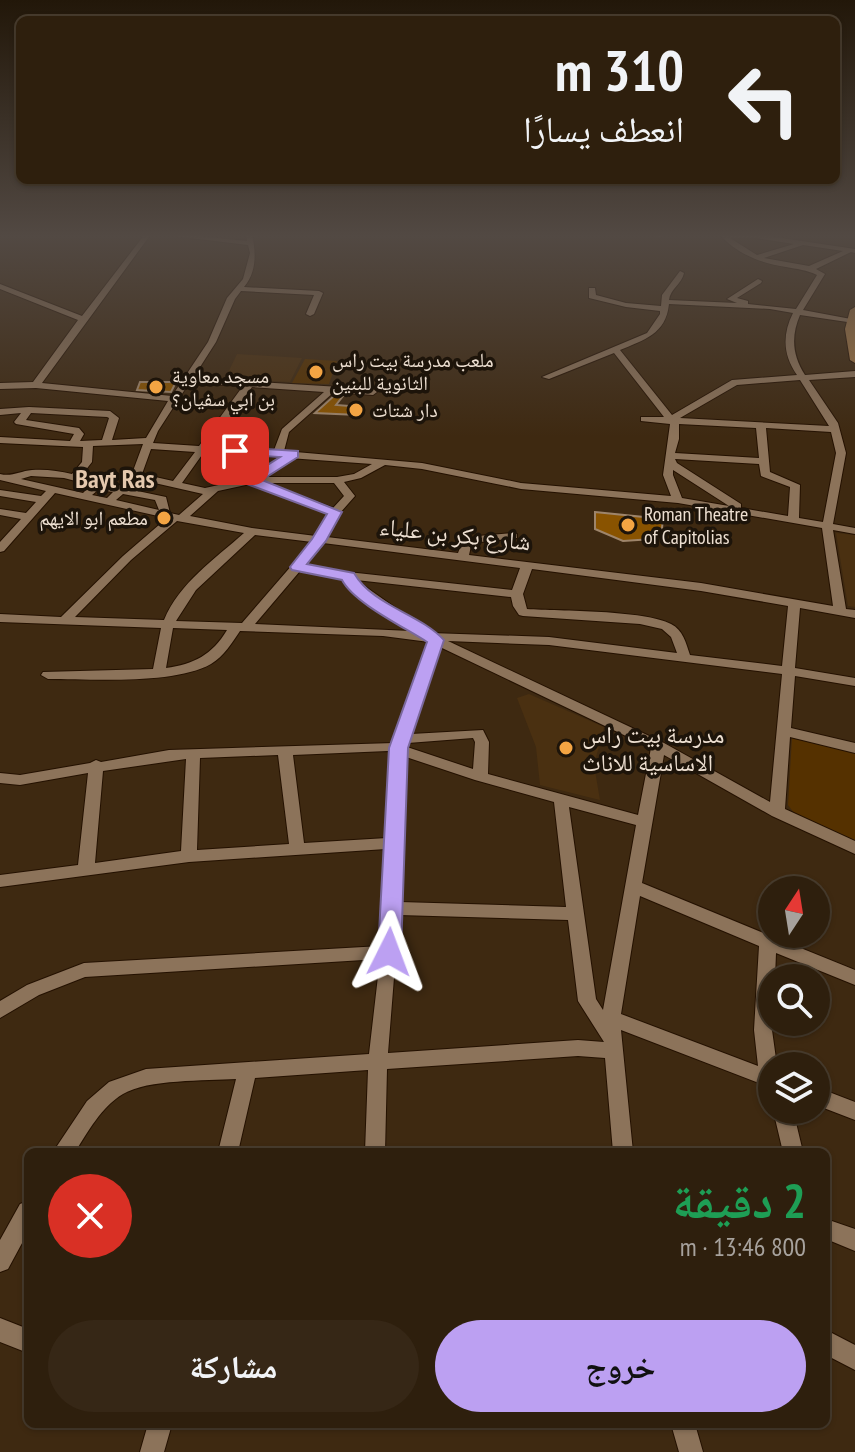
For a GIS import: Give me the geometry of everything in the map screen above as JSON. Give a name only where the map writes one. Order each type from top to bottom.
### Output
[{"type":"main road","points":[[853,316],[850,341],[855,360]]},
{"type":"street","points":[[40,302],[83,319]]},
{"type":"street","points":[[36,385],[96,302]]},
{"type":"street","points":[[109,502],[135,475],[147,444],[212,342],[229,302]]},
{"type":"street","points":[[310,314],[315,302]]},
{"type":"street","points":[[618,302],[761,307],[853,316]]},
{"type":"street","points":[[546,377],[650,335],[666,302]]},
{"type":"street","points":[[741,302],[761,307]]},
{"type":"street","points":[[803,302],[792,321],[792,355],[835,429],[843,468],[827,528],[840,612]]},
{"type":"street","points":[[615,349],[673,422]]},
{"type":"street","points":[[678,500],[668,475],[674,439],[673,422],[677,415],[732,383],[855,374]]},
{"type":"street","points":[[185,380],[373,392]]},
{"type":"street","points":[[176,484],[250,383]]},
{"type":"street","points":[[0,386],[36,385],[173,399]]},
{"type":"street","points":[[64,411],[84,389]]},
{"type":"street","points":[[278,453],[285,431],[332,389]]},
{"type":"street","points":[[29,410],[20,423],[76,430],[80,432],[73,444]]},
{"type":"street","points":[[0,412],[29,410],[112,415],[114,418],[106,443]]},
{"type":"street","points":[[644,419],[835,429]]},
{"type":"street","points":[[761,426],[765,474],[795,485],[793,521]]},
{"type":"street","points":[[0,440],[147,444],[436,468],[521,486],[678,500],[855,531]]},
{"type":"street","points":[[75,477],[87,462],[88,444]]},
{"type":"street","points":[[841,453],[855,452]]},
{"type":"street","points":[[253,480],[293,454]]},
{"type":"street","points":[[669,457],[765,461]]},
{"type":"street","points":[[669,457],[686,474],[740,509]]},
{"type":"street","points":[[135,475],[191,490],[213,491],[253,480],[337,480],[360,475],[383,463]]},
{"type":"street","points":[[0,477],[12,479],[25,473],[75,477],[94,482],[96,486],[161,498],[174,517]]},
{"type":"street","name":"شارع بكر بن علياء","points":[[12,479],[174,517],[252,531],[528,564],[855,614]]},
{"type":"street","points":[[253,480],[335,512]]},
{"type":"street","points":[[48,675],[104,676],[203,664],[228,641],[319,541],[335,512],[350,495],[337,480]]},
{"type":"street","points":[[84,497],[96,486]]},
{"type":"street","points":[[0,549],[52,490]]},
{"type":"street","points":[[63,622],[174,517],[213,491]]},
{"type":"street","points":[[0,493],[43,500]]},
{"type":"street","points":[[0,512],[30,517]]},
{"type":"street","points":[[159,671],[168,625],[199,578],[252,531]]},
{"type":"street","points":[[463,556],[466,544],[472,540],[513,536]]},
{"type":"street","points":[[528,564],[516,594],[518,607],[531,614],[654,622],[677,635],[685,659]]},
{"type":"street","points":[[297,567],[348,576],[516,594]]},
{"type":"street","points":[[348,576],[351,583],[376,602],[432,638],[659,746],[777,812],[855,848]]},
{"type":"street","points":[[777,812],[794,603]]},
{"type":"street","points":[[0,618],[241,626],[432,638],[515,638],[790,671],[855,682]]},
{"type":"street","points":[[375,1148],[400,744],[432,638]]},
{"type":"street","points":[[784,731],[855,748]]},
{"type":"street","points":[[0,778],[20,780],[96,765],[193,754],[400,744],[478,733],[482,742],[480,777]]},
{"type":"street","points":[[400,744],[480,777],[644,822]]},
{"type":"street","points":[[623,1148],[611,1035],[632,886],[659,746]]},
{"type":"street","points":[[285,751],[297,848]]},
{"type":"street","points":[[189,856],[193,754]]},
{"type":"street","points":[[86,870],[96,765]]},
{"type":"street","points":[[561,801],[587,1001],[611,1035]]},
{"type":"street","points":[[0,881],[189,856],[394,843]]},
{"type":"street","points":[[632,886],[758,936]]},
{"type":"street","points":[[391,908],[577,914]]},
{"type":"street","points":[[764,1052],[768,948]]},
{"type":"street","points":[[786,948],[855,978]]},
{"type":"street","points":[[0,1010],[33,990],[84,970],[389,952]]},
{"type":"street","points":[[66,1148],[94,1107],[116,1088],[146,1077],[578,1048],[611,1035],[758,1075]]},
{"type":"street","points":[[229,1148],[247,1072]]},
{"type":"street","points":[[830,1101],[855,1111]]},
{"type":"street","points":[[786,1124],[792,1148]]},
{"type":"street","points":[[0,1261],[24,1218]]},
{"type":"street","points":[[830,1231],[855,1240]]},
{"type":"street","points":[[0,1330],[24,1339]]},
{"type":"street","points":[[830,1344],[855,1358]]},
{"type":"street","points":[[152,1452],[159,1428]]},
{"type":"street","points":[[684,1428],[691,1452]]},
{"type":"shaded area","points":[[237,354],[302,358],[290,382],[225,379]]},
{"type":"shaded area","name":"ملعب مدرسة بيت راس الثانوية للبنين","points":[[305,359],[337,361],[329,384],[292,383]]},
{"type":"shaded area","points":[[836,533],[855,535],[855,607],[848,606]]},
{"type":"shaded area","name":"مدرسة بيت راس الاساسية للاناث","points":[[529,694],[604,727],[594,765],[600,800],[540,785],[536,747],[517,698]]},
{"type":"shaded area","points":[[792,738],[855,752],[855,840],[794,813],[788,805]]},
{"type":"building","name":"مسجد معاوية بن ابي سفيان؟","points":[[140,382],[176,382],[171,392],[137,390]]},
{"type":"building","points":[[335,395],[343,396],[336,405],[362,407],[358,415],[315,413]]},
{"type":"building","name":"Roman Theatre of Capitolias","points":[[595,512],[663,519],[662,528],[653,539],[623,541],[595,529]]},
{"type":"place","name":"ملعب مدرسة بيت راس الثانوية للبنين","points":[[316,372]]},
{"type":"place","name":"مسجد معاوية بن ابي سفيان؟","points":[[156,387]]},
{"type":"place","name":"دار شتات","points":[[356,410]]},
{"type":"place","name":"مطعم ابو الايهم","points":[[164,518]]},
{"type":"place","name":"Roman Theatre of Capitolias","points":[[628,525]]},
{"type":"place","name":"مدرسة بيت راس الاساسية للاناث","points":[[566,748]]},
{"type":"district","name":"Bayt Ras","points":[[115,478]]},
{"type":"route","points":[[235,451],[293,454],[252,481],[335,512],[319,541],[297,567],[348,576],[351,583],[376,602],[436,640],[399,748],[389,952]]}]
